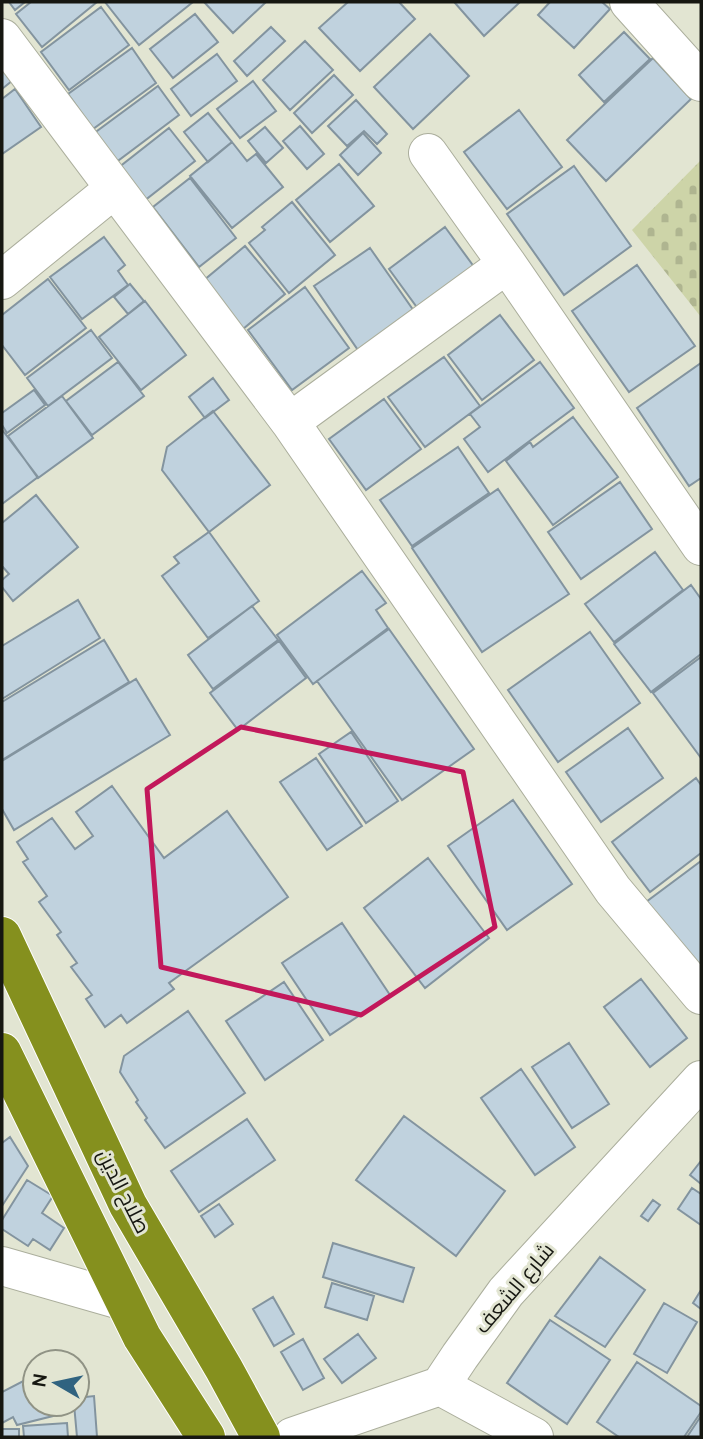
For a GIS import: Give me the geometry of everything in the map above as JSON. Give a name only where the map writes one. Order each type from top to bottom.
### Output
[{"type":"highway","name":"صلاح الدين","points":[[2,936],[128,1205],[261,1437]]},
{"type":"highway","points":[[2,1052],[142,1337],[206,1437]]},
{"type":"highway","points":[[176,1391],[186,1437]]},
{"type":"street","points":[[629,2],[701,82]]},
{"type":"street","points":[[2,38],[290,422],[613,890],[701,995]]},
{"type":"street","points":[[428,153],[701,546]]},
{"type":"street","points":[[2,281],[114,189]]},
{"type":"street","points":[[290,422],[507,264]]},
{"type":"street","name":"شارع الشعف","points":[[440,1386],[506,1293],[701,1080]]},
{"type":"street","points":[[2,1266],[124,1301]]},
{"type":"street","points":[[292,1437],[440,1386],[534,1437]]},
{"type":"highlighted area","points":[[241,727],[463,772],[495,927],[361,1015],[161,967],[147,789]]},
{"type":"green space","points":[[701,160],[701,317],[632,230]]},
{"type":"building","points":[[9,2],[25,2],[15,10]]},
{"type":"building","points":[[31,2],[97,2],[42,47],[16,14]]},
{"type":"building","points":[[105,2],[193,2],[139,45]]},
{"type":"building","points":[[204,2],[266,2],[233,33]]},
{"type":"building","points":[[348,2],[399,2],[415,19],[360,71],[319,28]]},
{"type":"building","points":[[456,2],[520,2],[484,36]]},
{"type":"building","points":[[550,2],[602,2],[610,9],[574,48],[538,15]]},
{"type":"building","points":[[101,7],[129,45],[69,90],[41,52]]},
{"type":"building","points":[[195,14],[218,42],[173,78],[150,49]]},
{"type":"building","points":[[271,27],[285,41],[247,76],[234,61]]},
{"type":"building","points":[[624,32],[650,59],[604,102],[579,75]]},
{"type":"building","points":[[430,34],[469,76],[413,129],[374,87]]},
{"type":"building","points":[[305,41],[333,70],[290,110],[263,80]]},
{"type":"building","points":[[132,48],[156,83],[93,129],[68,94]]},
{"type":"building","points":[[217,54],[237,81],[191,116],[171,89]]},
{"type":"building","points":[[2,55],[18,76],[2,89]]},
{"type":"building","points":[[653,58],[691,99],[606,181],[567,140]]},
{"type":"building","points":[[334,75],[353,95],[312,133],[294,113]]},
{"type":"building","points":[[253,81],[276,111],[240,138],[217,109]]},
{"type":"building","points":[[158,86],[179,115],[115,163],[93,134]]},
{"type":"building","points":[[15,89],[41,127],[2,154],[2,99]]},
{"type":"building","points":[[356,100],[387,134],[377,144],[364,131],[347,146],[328,126]]},
{"type":"building","points":[[519,110],[562,167],[507,209],[464,152]]},
{"type":"building","points":[[208,113],[232,142],[208,162],[184,132]]},
{"type":"building","points":[[300,126],[324,154],[307,169],[283,141]]},
{"type":"building","points":[[265,127],[283,148],[266,163],[248,141]]},
{"type":"building","points":[[169,128],[195,161],[144,201],[118,168]]},
{"type":"building","points":[[363,133],[381,153],[358,175],[340,155]]},
{"type":"building","points":[[232,142],[247,161],[256,154],[283,187],[232,228],[190,176]]},
{"type":"building","points":[[339,164],[374,206],[330,242],[296,200]]},
{"type":"building","points":[[574,166],[631,246],[564,295],[507,214]]},
{"type":"building","points":[[190,178],[236,238],[199,267],[153,207]]},
{"type":"building","points":[[292,202],[335,255],[289,293],[249,243],[265,230],[262,227]]},
{"type":"building","points":[[445,227],[480,275],[424,317],[389,269]]},
{"type":"building","points":[[104,237],[125,265],[118,271],[128,285],[82,319],[50,277]]},
{"type":"building","points":[[245,246],[285,294],[243,329],[203,281]]},
{"type":"building","points":[[370,248],[416,314],[360,353],[314,286]]},
{"type":"building","points":[[637,265],[695,346],[629,392],[572,311]]},
{"type":"building","points":[[48,279],[86,328],[25,375],[2,345],[2,315]]},
{"type":"building","points":[[130,284],[144,301],[128,314],[114,297]]},
{"type":"building","points":[[305,287],[349,348],[292,390],[248,330]]},
{"type":"building","points":[[145,301],[186,355],[141,390],[99,337]]},
{"type":"building","points":[[500,315],[534,360],[482,400],[448,355]]},
{"type":"building","points":[[91,330],[112,358],[48,406],[27,378]]},
{"type":"building","points":[[444,357],[480,406],[425,447],[388,397]]},
{"type":"building","points":[[118,362],[144,396],[92,435],[66,401]]},
{"type":"building","points":[[540,362],[574,408],[488,472],[464,439],[480,427],[470,414]]},
{"type":"building","points":[[701,363],[701,478],[689,486],[637,408]]},
{"type":"building","points":[[213,378],[229,400],[205,418],[189,397]]},
{"type":"building","points":[[34,390],[45,405],[7,433],[2,425],[2,413]]},
{"type":"building","points":[[62,396],[93,438],[38,478],[8,436]]},
{"type":"building","points":[[384,399],[421,449],[366,490],[329,439]]},
{"type":"building","points":[[213,411],[270,485],[209,532],[162,470],[167,447]]},
{"type":"building","points":[[573,417],[618,477],[553,525],[506,461],[530,442],[533,447]]},
{"type":"building","points":[[2,432],[38,477],[2,504]]},
{"type":"building","points":[[458,447],[489,493],[412,546],[380,500]]},
{"type":"building","points":[[620,482],[652,529],[581,579],[548,532]]},
{"type":"building","points":[[498,489],[569,594],[482,652],[412,548]]},
{"type":"building","points":[[36,495],[78,547],[13,601],[2,587],[2,580],[9,574],[2,566],[2,523]]},
{"type":"building","points":[[209,532],[259,601],[208,638],[162,576],[179,563],[174,557]]},
{"type":"building","points":[[655,552],[683,590],[614,642],[585,604]]},
{"type":"building","points":[[362,571],[386,603],[376,610],[388,628],[313,684],[277,635]]},
{"type":"building","points":[[691,585],[701,599],[701,654],[651,692],[614,644]]},
{"type":"building","points":[[78,600],[100,638],[2,699],[2,646]]},
{"type":"building","points":[[252,606],[278,640],[213,689],[188,655]]},
{"type":"building","points":[[389,629],[474,749],[402,800],[317,681]]},
{"type":"building","points":[[590,632],[640,703],[558,762],[508,690]]},
{"type":"building","points":[[104,640],[129,682],[2,760],[2,702]]},
{"type":"building","points":[[279,641],[306,678],[238,730],[210,693]]},
{"type":"building","points":[[701,657],[701,758],[653,693]]},
{"type":"building","points":[[136,679],[170,735],[14,830],[2,809],[2,761]]},
{"type":"building","points":[[628,728],[663,778],[601,822],[566,772]]},
{"type":"building","points":[[351,732],[398,801],[366,823],[319,754]]},
{"type":"building","points":[[316,758],[362,826],[327,850],[280,782]]},
{"type":"building","points":[[696,778],[701,785],[701,853],[650,892],[612,842]]},
{"type":"building","points":[[112,786],[164,858],[227,811],[288,897],[169,983],[174,989],[127,1023],[121,1015],[105,1027],[86,999],[92,995],[71,967],[77,963],[57,935],[61,932],[39,902],[47,896],[23,862],[28,859],[17,842],[52,818],[75,849],[93,836],[76,812]]},
{"type":"building","points":[[513,800],[572,884],[507,930],[448,846]]},
{"type":"building","points":[[428,858],[489,938],[425,988],[364,908]]},
{"type":"building","points":[[701,861],[701,979],[646,902]]},
{"type":"building","points":[[342,923],[390,995],[330,1035],[282,963]]},
{"type":"building","points":[[641,979],[687,1038],[650,1067],[604,1007]]},
{"type":"building","points":[[284,982],[323,1040],[265,1080],[226,1021]]},
{"type":"building","points":[[188,1011],[245,1093],[165,1148],[145,1120],[147,1118],[136,1102],[138,1100],[120,1072],[124,1056]]},
{"type":"building","points":[[569,1043],[609,1104],[572,1128],[532,1067]]},
{"type":"building","points":[[521,1069],[575,1147],[535,1175],[481,1098]]},
{"type":"building","points":[[404,1116],[505,1191],[456,1256],[356,1180]]},
{"type":"building","points":[[247,1119],[275,1160],[199,1212],[171,1171]]},
{"type":"building","points":[[10,1137],[28,1166],[2,1206],[2,1143]]},
{"type":"building","points":[[701,1161],[701,1184],[690,1175]]},
{"type":"building","points":[[27,1180],[53,1196],[42,1213],[64,1228],[50,1250],[33,1239],[28,1246],[2,1229],[2,1220]]},
{"type":"building","points":[[692,1188],[701,1194],[701,1225],[678,1209]]},
{"type":"building","points":[[653,1200],[660,1205],[648,1221],[641,1216]]},
{"type":"building","points":[[219,1204],[233,1224],[215,1237],[201,1216]]},
{"type":"building","points":[[333,1243],[414,1268],[403,1302],[323,1277]]},
{"type":"building","points":[[600,1257],[645,1290],[605,1347],[555,1316]]},
{"type":"building","points":[[332,1283],[374,1296],[367,1320],[325,1307]]},
{"type":"building","points":[[701,1290],[701,1309],[693,1303]]},
{"type":"building","points":[[273,1297],[294,1334],[274,1346],[253,1309]]},
{"type":"building","points":[[664,1303],[697,1322],[667,1373],[634,1354]]},
{"type":"building","points":[[550,1320],[610,1360],[567,1424],[507,1383]]},
{"type":"building","points":[[358,1334],[376,1358],[342,1383],[324,1359]]},
{"type":"building","points":[[303,1339],[324,1378],[303,1390],[281,1352]]},
{"type":"building","points":[[637,1362],[701,1406],[701,1412],[684,1437],[619,1437],[597,1422]]},
{"type":"building","points":[[21,1382],[21,1418],[45,1418],[17,1425],[13,1417],[2,1423],[2,1392]]},
{"type":"building","points":[[91,1396],[94,1396],[97,1437],[77,1437],[75,1418],[91,1418]]},
{"type":"building","points":[[701,1416],[701,1437],[687,1437]]},
{"type":"building","points":[[67,1423],[68,1437],[24,1437],[23,1426]]},
{"type":"building","points":[[2,1429],[19,1429],[19,1437],[2,1437]]}]
